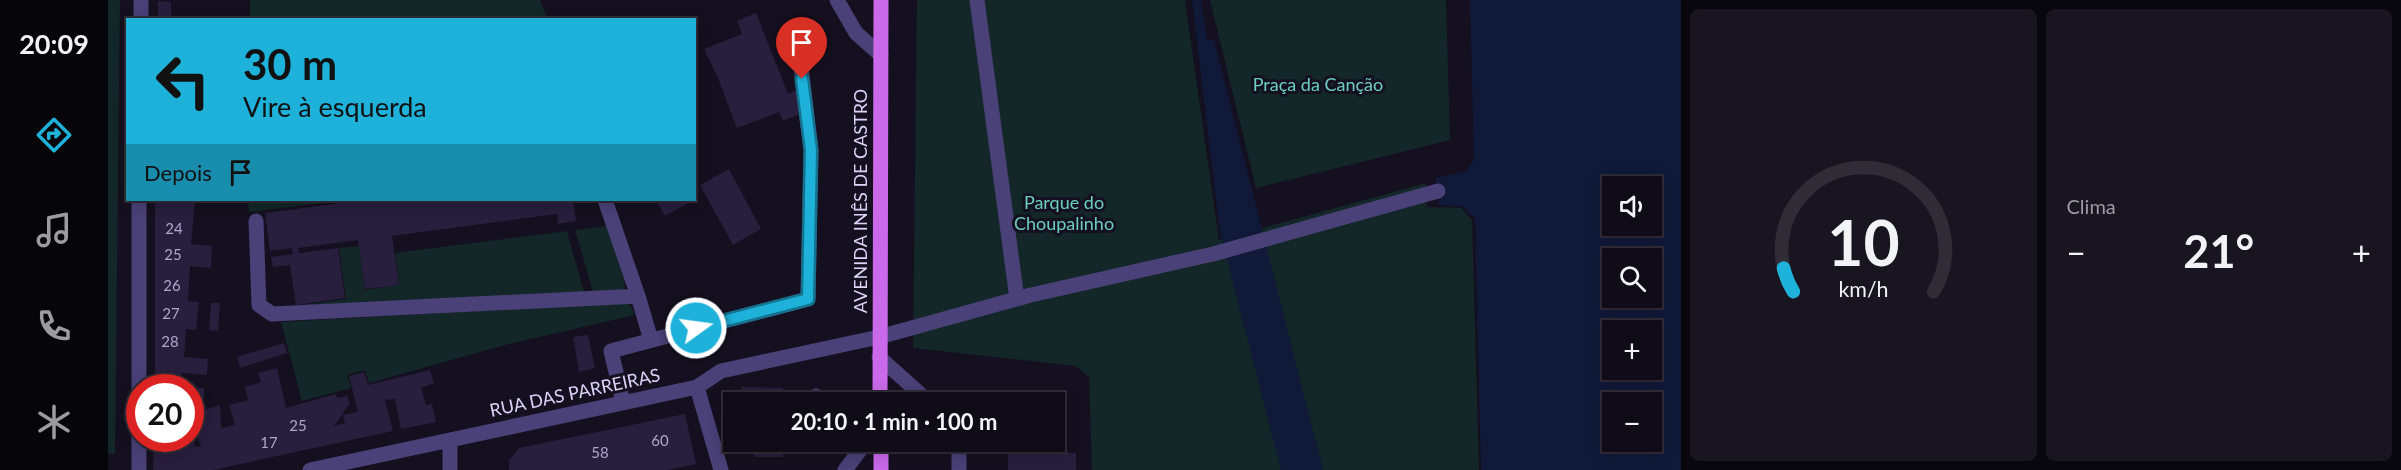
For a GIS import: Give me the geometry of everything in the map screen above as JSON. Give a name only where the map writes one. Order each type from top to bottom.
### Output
[{"type":"main road","name":"AVENIDA INÊS DE CASTRO","points":[[880,392],[881,0]]},
{"type":"main road","points":[[881,452],[881,470]]},
{"type":"street","points":[[141,0],[141,18]]},
{"type":"street","points":[[977,0],[1017,299]]},
{"type":"street","points":[[839,1],[856,33],[881,55]]},
{"type":"street","points":[[623,402],[611,351],[808,299],[811,150],[800,58]]},
{"type":"street","name":"RUA DAS PARREIRAS","points":[[310,470],[697,387],[721,371],[879,337],[1017,299],[1222,252],[1438,191]]},
{"type":"street","points":[[138,201],[139,470]]},
{"type":"street","points":[[605,201],[651,340]]},
{"type":"street","points":[[256,221],[259,305],[272,314],[638,296]]},
{"type":"street","points":[[879,357],[918,392]]},
{"type":"street","points":[[697,387],[721,470]]},
{"type":"street","points":[[450,440],[450,470]]},
{"type":"street","points":[[845,470],[859,452]]},
{"type":"street","points":[[959,452],[959,470]]},
{"type":"green space","points":[[108,0],[120,0],[115,454],[108,454]]},
{"type":"green space","points":[[250,0],[540,0],[548,18],[250,18]]},
{"type":"green space","name":"Parque do Choupalinho","points":[[917,0],[1185,0],[1219,240],[1426,183],[1427,207],[1461,208],[1472,220],[1479,470],[1092,470],[1089,377],[1076,366],[913,348]]},
{"type":"green space","name":"Praça da Canção","points":[[1210,0],[1446,0],[1450,140],[1256,188]]},
{"type":"green space","points":[[248,201],[338,201],[249,212]]},
{"type":"green space","points":[[607,226],[625,282],[624,289],[593,292],[575,230]]},
{"type":"green space","points":[[567,231],[584,292],[296,306],[346,299],[339,248],[359,246],[365,290],[399,285],[395,253]]},
{"type":"green space","points":[[625,303],[631,306],[635,315],[505,345],[369,383],[365,370],[347,375],[351,388],[302,401],[281,322]]},
{"type":"water","points":[[1192,0],[1201,0],[1207,40],[1214,40],[1323,470],[1281,470],[1220,232]]},
{"type":"water","points":[[1470,0],[1681,0],[1681,470],[1481,470],[1475,219],[1462,206],[1439,205],[1436,178],[1466,171],[1474,159]]},
{"type":"building","points":[[158,1],[171,2],[171,18],[158,18]]},
{"type":"building","points":[[756,13],[788,94],[796,90],[805,112],[783,121],[779,112],[737,128],[704,49],[742,34],[737,21]]},
{"type":"building","points":[[729,169],[761,229],[733,245],[700,185]]},
{"type":"building","points":[[155,201],[195,201],[191,244],[212,246],[211,268],[190,266],[188,301],[199,302],[196,330],[186,329],[184,357],[208,359],[207,375],[155,374]]},
{"type":"building","points":[[355,201],[573,201],[576,221],[558,224],[557,214],[392,236],[399,285],[365,289],[358,240],[298,248],[299,253],[338,248],[345,298],[296,305],[290,265],[273,267],[271,257],[293,254],[292,248],[270,251],[265,213]]},
{"type":"building","points":[[657,201],[692,201],[665,216]]},
{"type":"building","points":[[211,303],[220,303],[218,331],[209,330]]},
{"type":"building","points":[[588,335],[595,368],[579,372],[573,337]]},
{"type":"building","points":[[284,343],[287,353],[240,368],[237,357]]},
{"type":"building","points":[[277,368],[286,408],[336,394],[337,398],[347,396],[350,403],[334,426],[345,423],[343,415],[358,412],[349,376],[364,372],[368,385],[430,370],[434,383],[421,388],[426,405],[432,404],[436,422],[401,429],[395,399],[385,400],[393,431],[213,470],[153,470],[154,452],[204,452],[204,410],[220,405],[221,428],[235,425],[229,405],[248,400],[245,387],[261,382],[258,373]]},
{"type":"building","points":[[741,387],[783,388],[783,392],[742,392]]},
{"type":"building","points":[[685,414],[696,464],[666,470],[509,470],[509,460],[519,448]]},
{"type":"building","points":[[753,452],[783,452],[783,457],[754,457]]},
{"type":"building","points":[[1008,452],[1076,453],[1076,470],[1008,470]]},
{"type":"route","points":[[696,328],[808,299],[811,150],[802,79]]}]
